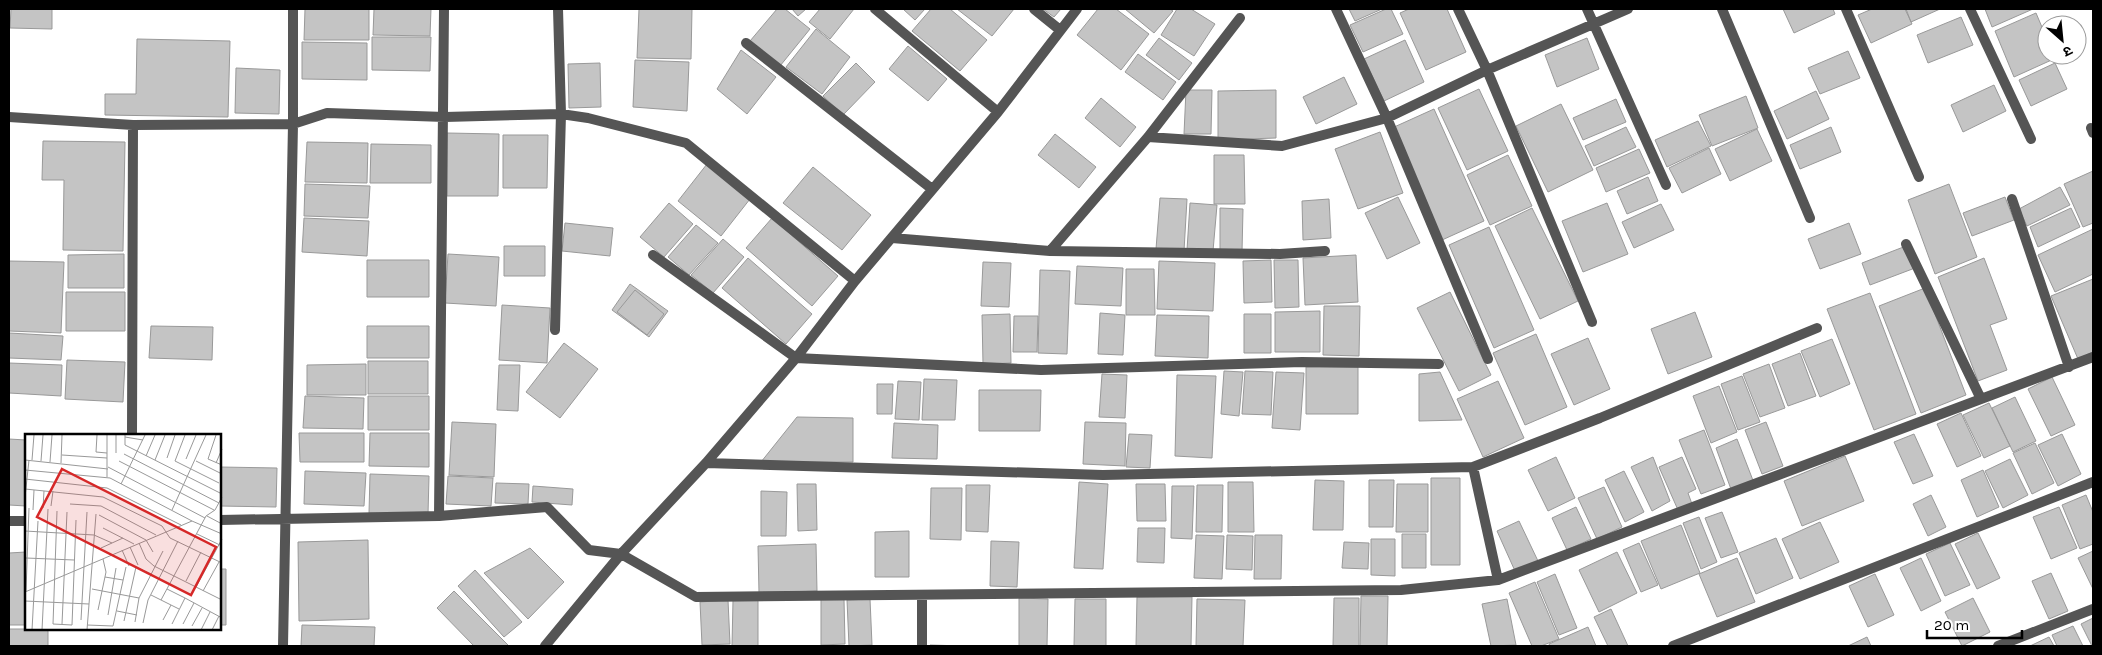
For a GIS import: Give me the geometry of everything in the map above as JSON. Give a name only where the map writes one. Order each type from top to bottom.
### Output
[{"type":"street","points":[[283,646],[293,124],[293,9]]},
{"type":"street","points":[[439,516],[445,117],[444,9]]},
{"type":"street","points":[[555,330],[561,114],[558,9]]},
{"type":"street","points":[[875,9],[998,112]]},
{"type":"street","points":[[1034,9],[1060,30]]},
{"type":"street","points":[[545,646],[621,554],[706,463],[796,358],[855,281],[998,112],[1077,9]]},
{"type":"street","points":[[1336,9],[1387,118],[1488,359]]},
{"type":"street","points":[[1458,9],[1487,70],[1592,322]]},
{"type":"street","points":[[1587,9],[1666,185]]},
{"type":"street","points":[[1148,137],[1282,146],[1387,118],[1487,70],[1628,9]]},
{"type":"street","points":[[1722,9],[1810,218]]},
{"type":"street","points":[[1846,9],[1919,177]]},
{"type":"street","points":[[1970,9],[2031,139]]},
{"type":"street","points":[[1050,251],[1148,137],[1240,18]]},
{"type":"street","points":[[746,43],[932,188]]},
{"type":"street","points":[[9,118],[133,125],[293,124],[327,113],[445,117],[561,114],[588,118],[686,143],[855,281]]},
{"type":"street","points":[[132,434],[133,125]]},
{"type":"street","points":[[2012,199],[2069,367]]},
{"type":"street","points":[[892,238],[1050,251],[1280,254],[1325,251]]},
{"type":"street","points":[[1906,244],[1981,399]]},
{"type":"street","points":[[653,255],[796,358],[1041,370],[1302,362],[1439,364]]},
{"type":"street","points":[[706,463],[1103,475],[1473,468],[1600,418],[1817,328]]},
{"type":"street","points":[[221,520],[439,516],[547,507],[589,550],[621,554],[696,597],[1401,590],[1498,580],[2093,357]]},
{"type":"street","points":[[1473,468],[1498,580]]},
{"type":"street","points":[[1672,646],[2093,482]]},
{"type":"street","points":[[9,521],[25,521]]},
{"type":"street","points":[[922,594],[922,646]]},
{"type":"street","points":[[1998,646],[2093,609]]},
{"type":"building","points":[[11,9],[52,9],[52,29],[10,28]]},
{"type":"building","points":[[305,9],[369,9],[369,40],[304,40]]},
{"type":"building","points":[[374,9],[431,9],[430,36],[373,35]]},
{"type":"building","points":[[639,9],[692,9],[691,59],[637,58]]},
{"type":"building","points":[[777,9],[785,9],[810,29],[780,66],[750,41]]},
{"type":"building","points":[[792,9],[806,9],[798,16]]},
{"type":"building","points":[[820,9],[854,9],[830,39],[809,22]]},
{"type":"building","points":[[903,9],[925,9],[915,20]]},
{"type":"building","points":[[931,9],[950,9],[987,40],[960,71],[912,31]]},
{"type":"building","points":[[957,9],[1014,9],[992,36]]},
{"type":"building","points":[[1043,9],[1061,9],[1054,17]]},
{"type":"building","points":[[1098,9],[1116,9],[1149,34],[1121,70],[1077,35]]},
{"type":"building","points":[[1125,9],[1170,9],[1173,11],[1154,33]]},
{"type":"building","points":[[1177,9],[1191,9],[1215,24],[1194,56],[1161,35]]},
{"type":"building","points":[[1349,9],[1382,9],[1355,21]]},
{"type":"building","points":[[1386,9],[1391,9],[1403,34],[1363,52],[1350,25]]},
{"type":"building","points":[[1409,9],[1447,9],[1466,52],[1426,70],[1400,13]]},
{"type":"building","points":[[1783,9],[1833,9],[1835,14],[1794,33]]},
{"type":"building","points":[[1872,9],[1905,9],[1912,24],[1871,43],[1858,15]]},
{"type":"building","points":[[1906,9],[1940,9],[1911,22]]},
{"type":"building","points":[[1985,9],[2033,9],[1992,27]]},
{"type":"building","points":[[2036,13],[2037,65],[2041,65],[2014,77],[1995,31]]},
{"type":"building","points":[[1961,17],[1973,45],[1928,63],[1917,35]]},
{"type":"building","points":[[816,29],[850,57],[822,94],[786,67]]},
{"type":"building","points":[[372,37],[431,37],[430,71],[372,70]]},
{"type":"building","points":[[1159,38],[1192,63],[1179,80],[1146,55]]},
{"type":"building","points":[[1587,38],[1599,69],[1557,87],[1545,55]]},
{"type":"building","points":[[137,39],[230,41],[228,117],[105,115],[105,94],[136,94]]},
{"type":"building","points":[[1405,40],[1424,82],[1384,101],[1364,59]]},
{"type":"building","points":[[302,42],[367,43],[367,80],[302,79]]},
{"type":"building","points":[[908,46],[947,79],[928,101],[889,69]]},
{"type":"building","points":[[741,50],[776,77],[747,114],[717,89]]},
{"type":"building","points":[[1848,51],[1860,78],[1820,94],[1808,68]]},
{"type":"building","points":[[1138,54],[1176,82],[1163,100],[1125,72]]},
{"type":"building","points":[[635,60],[689,62],[687,111],[633,107]]},
{"type":"building","points":[[600,63],[601,107],[569,108],[568,64]]},
{"type":"building","points":[[856,63],[875,82],[843,115],[823,96]]},
{"type":"building","points":[[2051,65],[2056,65],[2067,89],[2031,106],[2019,80]]},
{"type":"building","points":[[236,68],[280,70],[279,114],[235,113]]},
{"type":"building","points":[[1344,77],[1357,104],[1316,124],[1303,97]]},
{"type":"building","points":[[1994,85],[2006,111],[1963,132],[1951,105]]},
{"type":"building","points":[[1479,89],[1508,151],[1467,170],[1438,108]]},
{"type":"building","points":[[1186,90],[1212,90],[1211,134],[1184,134]]},
{"type":"building","points":[[1276,90],[1276,138],[1218,140],[1218,91]]},
{"type":"building","points":[[1816,91],[1829,119],[1787,139],[1774,111]]},
{"type":"building","points":[[1746,96],[1758,128],[1712,146],[1699,115]]},
{"type":"building","points":[[1101,98],[1136,127],[1120,147],[1085,118]]},
{"type":"building","points":[[1616,99],[1626,122],[1583,140],[1573,118]]},
{"type":"building","points":[[1561,104],[1593,170],[1548,192],[1516,126]]},
{"type":"building","points":[[1434,109],[1484,221],[1442,240],[1392,128]]},
{"type":"building","points":[[1698,121],[1711,146],[1667,167],[1655,140]]},
{"type":"building","points":[[1626,127],[1636,147],[1594,166],[1585,146]]},
{"type":"building","points":[[1831,127],[1841,152],[1800,169],[1790,145]]},
{"type":"building","points":[[1757,129],[1772,161],[1730,181],[1715,149]]},
{"type":"building","points":[[1380,132],[1403,193],[1358,209],[1335,149]]},
{"type":"building","points":[[447,133],[499,134],[498,196],[447,196]]},
{"type":"building","points":[[1055,134],[1096,167],[1079,188],[1038,155]]},
{"type":"building","points":[[503,135],[548,135],[547,188],[503,188]]},
{"type":"building","points":[[43,141],[125,142],[123,251],[63,250],[64,180],[42,180]]},
{"type":"building","points":[[307,142],[368,143],[367,183],[305,182]]},
{"type":"building","points":[[371,144],[431,145],[431,183],[370,183]]},
{"type":"building","points":[[1709,148],[1721,174],[1682,193],[1669,168]]},
{"type":"building","points":[[1639,149],[1650,173],[1606,192],[1596,168]]},
{"type":"building","points":[[1214,155],[1244,155],[1245,204],[1214,204]]},
{"type":"building","points":[[1508,155],[1532,206],[1490,225],[1467,175]]},
{"type":"building","points":[[707,164],[750,199],[721,236],[678,201]]},
{"type":"building","points":[[813,167],[871,215],[842,250],[783,203]]},
{"type":"building","points":[[2093,171],[2093,223],[2083,227],[2064,184]]},
{"type":"building","points":[[1648,177],[1658,201],[1627,214],[1617,191]]},
{"type":"building","points":[[305,184],[370,186],[368,218],[304,216]]},
{"type":"building","points":[[1949,184],[1977,257],[1935,274],[1908,200]]},
{"type":"building","points":[[2060,187],[2070,205],[2027,226],[2019,209]]},
{"type":"building","points":[[1398,197],[1420,243],[1387,259],[1365,213]]},
{"type":"building","points":[[2005,197],[2014,220],[1972,236],[1963,213]]},
{"type":"building","points":[[1160,198],[1187,199],[1184,251],[1156,249]]},
{"type":"building","points":[[1329,199],[1331,238],[1303,240],[1302,201]]},
{"type":"building","points":[[669,203],[693,224],[664,257],[640,237]]},
{"type":"building","points":[[1190,203],[1217,205],[1213,251],[1187,250]]},
{"type":"building","points":[[1607,203],[1628,254],[1583,272],[1562,221]]},
{"type":"building","points":[[1661,204],[1674,230],[1634,248],[1622,222]]},
{"type":"building","points":[[1220,208],[1243,209],[1242,252],[1220,252]]},
{"type":"building","points":[[1532,208],[1578,301],[1540,319],[1495,226]]},
{"type":"building","points":[[2071,208],[2080,227],[2038,247],[2030,227]]},
{"type":"building","points":[[304,218],[369,221],[367,256],[302,252]]},
{"type":"building","points":[[772,218],[838,276],[812,306],[746,248]]},
{"type":"building","points":[[565,223],[613,228],[610,256],[562,251]]},
{"type":"building","points":[[1849,223],[1861,254],[1820,269],[1808,239]]},
{"type":"building","points":[[696,225],[718,243],[689,275],[668,257]]},
{"type":"building","points":[[1489,227],[1534,330],[1494,348],[1449,245]]},
{"type":"building","points":[[2093,229],[2093,274],[2055,292],[2038,255]]},
{"type":"building","points":[[723,239],[744,257],[713,293],[691,275]]},
{"type":"building","points":[[504,246],[545,246],[545,276],[504,276]]},
{"type":"building","points":[[1906,246],[1915,268],[1870,285],[1862,263]]},
{"type":"building","points":[[124,254],[124,288],[68,288],[68,255]]},
{"type":"building","points":[[448,254],[499,257],[496,306],[445,303]]},
{"type":"building","points":[[1356,255],[1358,302],[1305,305],[1303,258]]},
{"type":"building","points":[[748,258],[812,314],[786,344],[722,288]]},
{"type":"building","points":[[1984,258],[2007,319],[1990,325],[2007,370],[1978,381],[1938,277]]},
{"type":"building","points":[[367,260],[429,260],[429,297],[367,297]]},
{"type":"building","points":[[1271,260],[1272,302],[1244,303],[1243,261]]},
{"type":"building","points":[[1274,260],[1298,260],[1299,307],[1275,308]]},
{"type":"building","points":[[9,261],[64,262],[61,333],[9,331]]},
{"type":"building","points":[[1159,261],[1215,263],[1213,311],[1157,309]]},
{"type":"building","points":[[983,262],[1011,263],[1009,307],[981,306]]},
{"type":"building","points":[[1077,266],[1123,268],[1121,306],[1075,304]]},
{"type":"building","points":[[1126,269],[1154,269],[1155,315],[1126,315]]},
{"type":"building","points":[[1040,270],[1070,271],[1067,354],[1038,353]]},
{"type":"building","points":[[2093,279],[2093,352],[2078,359],[2051,296]]},
{"type":"building","points":[[630,284],[668,311],[649,337],[612,310]]},
{"type":"building","points":[[1925,288],[1966,395],[1921,413],[1879,306]]},
{"type":"building","points":[[635,290],[664,314],[647,335],[617,312]]},
{"type":"building","points":[[66,292],[125,292],[125,331],[66,331]]},
{"type":"building","points":[[1450,292],[1491,375],[1459,391],[1417,308]]},
{"type":"building","points":[[1870,293],[1916,414],[1874,430],[1827,309]]},
{"type":"building","points":[[502,305],[550,308],[547,363],[499,360]]},
{"type":"building","points":[[1324,306],[1360,306],[1359,356],[1323,355]]},
{"type":"building","points":[[1320,311],[1320,352],[1275,352],[1275,312]]},
{"type":"building","points":[[1695,312],[1712,357],[1668,374],[1651,329]]},
{"type":"building","points":[[1100,313],[1125,315],[1123,355],[1098,354]]},
{"type":"building","points":[[1010,314],[1011,363],[983,364],[982,315]]},
{"type":"building","points":[[1244,314],[1271,314],[1271,353],[1244,353]]},
{"type":"building","points":[[1157,315],[1209,316],[1208,358],[1155,356]]},
{"type":"building","points":[[1014,316],[1038,316],[1037,352],[1013,352]]},
{"type":"building","points":[[151,326],[213,327],[212,360],[149,358]]},
{"type":"building","points":[[367,326],[429,326],[429,358],[367,358]]},
{"type":"building","points":[[9,333],[63,336],[61,360],[9,358]]},
{"type":"building","points":[[1536,334],[1567,407],[1525,425],[1493,353]]},
{"type":"building","points":[[1588,338],[1610,389],[1574,405],[1551,354]]},
{"type":"building","points":[[1832,339],[1850,384],[1820,397],[1801,351]]},
{"type":"building","points":[[564,343],[598,369],[560,418],[526,392]]},
{"type":"building","points":[[1800,353],[1816,396],[1788,406],[1772,364]]},
{"type":"building","points":[[67,360],[125,362],[123,402],[65,399]]},
{"type":"building","points":[[368,361],[428,361],[428,394],[368,394]]},
{"type":"building","points":[[9,363],[62,365],[61,396],[9,393]]},
{"type":"building","points":[[366,364],[366,395],[307,395],[307,365]]},
{"type":"building","points":[[1769,364],[1785,408],[1760,417],[1743,374]]},
{"type":"building","points":[[499,365],[520,365],[518,411],[497,410]]},
{"type":"building","points":[[1306,367],[1358,367],[1358,414],[1306,414]]},
{"type":"building","points":[[1224,371],[1243,372],[1239,416],[1221,414]]},
{"type":"building","points":[[1245,371],[1273,372],[1271,415],[1242,414]]},
{"type":"building","points":[[1276,372],[1304,373],[1300,430],[1272,428]]},
{"type":"building","points":[[1440,372],[1462,420],[1419,421],[1419,374]]},
{"type":"building","points":[[1102,374],[1127,375],[1125,418],[1099,417]]},
{"type":"building","points":[[1177,375],[1216,376],[1212,458],[1175,456]]},
{"type":"building","points":[[1742,376],[1760,422],[1738,430],[1721,384]]},
{"type":"building","points":[[2052,377],[2075,425],[2051,436],[2028,389]]},
{"type":"building","points":[[924,379],[957,380],[955,420],[922,420]]},
{"type":"building","points":[[898,381],[921,382],[919,420],[895,419]]},
{"type":"building","points":[[1498,381],[1524,438],[1483,457],[1457,399]]},
{"type":"building","points":[[877,384],[893,384],[892,414],[877,414]]},
{"type":"building","points":[[1719,386],[1737,432],[1711,443],[1693,396]]},
{"type":"building","points":[[979,390],[1041,390],[1040,431],[979,431]]},
{"type":"building","points":[[305,396],[364,398],[363,429],[303,428]]},
{"type":"building","points":[[368,396],[429,396],[429,430],[368,430]]},
{"type":"building","points":[[2015,397],[2036,441],[2013,452],[1992,408]]},
{"type":"building","points":[[1989,403],[2010,446],[1984,458],[1963,415]]},
{"type":"building","points":[[1961,413],[1981,456],[1957,467],[1937,424]]},
{"type":"building","points":[[797,417],[853,418],[853,462],[761,462]]},
{"type":"building","points":[[452,422],[496,424],[494,477],[449,475]]},
{"type":"building","points":[[1085,422],[1126,423],[1125,466],[1083,464]]},
{"type":"building","points":[[1766,422],[1783,466],[1762,474],[1745,430]]},
{"type":"building","points":[[894,423],[938,425],[937,459],[892,458]]},
{"type":"building","points":[[1704,430],[1725,485],[1701,494],[1679,440]]},
{"type":"building","points":[[299,433],[364,433],[364,462],[300,462]]},
{"type":"building","points":[[370,433],[429,433],[429,467],[369,466]]},
{"type":"building","points":[[1129,434],[1152,435],[1150,468],[1126,467]]},
{"type":"building","points":[[1914,434],[1933,476],[1913,484],[1894,442]]},
{"type":"building","points":[[2062,434],[2081,474],[2058,486],[2038,445]]},
{"type":"building","points":[[9,439],[25,440],[25,506],[9,505]]},
{"type":"building","points":[[1737,439],[1754,483],[1732,492],[1716,448]]},
{"type":"building","points":[[2035,443],[2054,483],[2032,494],[2013,453]]},
{"type":"building","points":[[1845,456],[1864,501],[1802,526],[1784,481]]},
{"type":"building","points":[[1556,457],[1575,498],[1548,511],[1528,470]]},
{"type":"building","points":[[1653,457],[1670,501],[1652,511],[1631,467]]},
{"type":"building","points":[[1682,457],[1696,489],[1688,493],[1692,504],[1678,510],[1659,467]]},
{"type":"building","points":[[2010,459],[2028,495],[2003,508],[1985,471]]},
{"type":"building","points":[[221,467],[277,468],[276,507],[221,506]]},
{"type":"building","points":[[1983,470],[1999,507],[1977,517],[1961,480]]},
{"type":"building","points":[[305,471],[366,473],[364,506],[304,504]]},
{"type":"building","points":[[1624,471],[1644,512],[1625,522],[1605,480]]},
{"type":"building","points":[[370,474],[429,476],[428,515],[369,513]]},
{"type":"building","points":[[448,476],[493,478],[491,506],[446,504]]},
{"type":"building","points":[[1431,478],[1460,478],[1460,565],[1431,565]]},
{"type":"building","points":[[1315,480],[1344,481],[1343,530],[1313,530]]},
{"type":"building","points":[[1369,480],[1394,480],[1393,527],[1369,527]]},
{"type":"building","points":[[1079,482],[1108,484],[1103,569],[1074,568]]},
{"type":"building","points":[[1228,482],[1253,482],[1254,532],[1228,532]]},
{"type":"building","points":[[496,483],[529,484],[528,504],[495,503]]},
{"type":"building","points":[[797,484],[816,484],[817,530],[798,531]]},
{"type":"building","points":[[1136,484],[1165,484],[1166,521],[1137,521]]},
{"type":"building","points":[[1397,484],[1428,484],[1428,532],[1396,532]]},
{"type":"building","points":[[966,485],[990,485],[988,532],[966,531]]},
{"type":"building","points":[[1197,485],[1223,485],[1222,532],[1196,532]]},
{"type":"building","points":[[533,486],[573,489],[572,505],[532,502]]},
{"type":"building","points":[[1172,486],[1194,486],[1192,539],[1171,538]]},
{"type":"building","points":[[1604,487],[1622,527],[1597,539],[1578,498]]},
{"type":"building","points":[[931,488],[962,488],[961,540],[930,539]]},
{"type":"building","points":[[761,491],[787,492],[786,536],[761,536]]},
{"type":"building","points":[[1931,495],[1946,527],[1928,536],[1913,504]]},
{"type":"building","points":[[2086,495],[2093,512],[2093,544],[2080,549],[2062,505]]},
{"type":"building","points":[[1576,507],[1591,539],[1567,550],[1552,518]]},
{"type":"building","points":[[2059,507],[2077,548],[2051,559],[2033,517]]},
{"type":"building","points":[[1722,512],[1738,552],[1721,558],[1705,518]]},
{"type":"building","points":[[1699,517],[1717,562],[1701,569],[1683,523]]},
{"type":"building","points":[[1519,521],[1538,561],[1515,571],[1497,531]]},
{"type":"building","points":[[1820,522],[1839,562],[1800,579],[1782,539]]},
{"type":"building","points":[[1681,525],[1700,573],[1661,589],[1641,541]]},
{"type":"building","points":[[1138,528],[1165,528],[1164,563],[1137,562]]},
{"type":"building","points":[[909,531],[909,577],[875,577],[875,532]]},
{"type":"building","points":[[1978,533],[2000,578],[1977,589],[1955,544]]},
{"type":"building","points":[[1402,534],[1426,534],[1426,568],[1402,568]]},
{"type":"building","points":[[1196,535],[1224,536],[1222,579],[1194,578]]},
{"type":"building","points":[[1227,535],[1253,536],[1252,570],[1226,569]]},
{"type":"building","points":[[1255,535],[1282,535],[1281,579],[1254,579]]},
{"type":"building","points":[[1776,538],[1793,578],[1756,594],[1739,553]]},
{"type":"building","points":[[1371,539],[1395,539],[1395,576],[1371,575]]},
{"type":"building","points":[[368,540],[369,619],[299,621],[298,542]]},
{"type":"building","points":[[991,541],[1019,542],[1017,587],[990,586]]},
{"type":"building","points":[[1344,542],[1369,543],[1368,569],[1342,568]]},
{"type":"building","points":[[1639,543],[1658,585],[1641,592],[1623,550]]},
{"type":"building","points":[[1950,543],[1970,585],[1945,596],[1926,554]]},
{"type":"building","points":[[816,544],[817,591],[759,593],[758,546]]},
{"type":"building","points":[[530,548],[564,582],[528,619],[484,573]]},
{"type":"building","points":[[2093,551],[2093,589],[2078,558]]},
{"type":"building","points":[[25,552],[25,625],[9,625],[9,553]]},
{"type":"building","points":[[1617,552],[1637,593],[1599,612],[1579,570]]},
{"type":"building","points":[[1737,558],[1755,602],[1717,617],[1699,574]]},
{"type":"building","points":[[1921,558],[1941,601],[1921,611],[1900,568]]},
{"type":"building","points":[[221,569],[226,569],[226,625],[221,625]]},
{"type":"building","points":[[475,570],[522,622],[504,637],[458,586]]},
{"type":"building","points":[[2051,573],[2068,611],[2049,619],[2032,581]]},
{"type":"building","points":[[1555,574],[1577,628],[1559,635],[1537,582]]},
{"type":"building","points":[[1875,574],[1894,615],[1868,627],[1849,586]]},
{"type":"building","points":[[1535,582],[1559,639],[1541,646],[1532,646],[1509,593]]},
{"type":"building","points":[[454,591],[509,646],[474,646],[437,608]]},
{"type":"building","points":[[1361,596],[1388,596],[1387,646],[1360,646]]},
{"type":"building","points":[[1137,597],[1192,597],[1191,646],[1136,646]]},
{"type":"building","points":[[1019,598],[1048,599],[1047,646],[1019,646]]},
{"type":"building","points":[[1334,598],[1359,598],[1359,646],[1333,646]]},
{"type":"building","points":[[1973,598],[1990,632],[1962,646],[1945,612]]},
{"type":"building","points":[[758,599],[758,646],[732,646],[733,600]]},
{"type":"building","points":[[821,599],[844,599],[845,644],[821,645]]},
{"type":"building","points":[[870,599],[872,645],[849,646],[847,600]]},
{"type":"building","points":[[1075,599],[1106,599],[1106,646],[1074,646]]},
{"type":"building","points":[[1197,599],[1245,600],[1243,646],[1196,646]]},
{"type":"building","points":[[1507,599],[1516,645],[1491,646],[1482,604]]},
{"type":"building","points":[[728,600],[730,644],[702,645],[700,602]]},
{"type":"building","points":[[1611,609],[1628,646],[1608,646],[1594,617]]},
{"type":"building","points":[[2093,618],[2093,646],[2092,646],[2081,624]]},
{"type":"building","points":[[302,625],[375,627],[374,646],[301,646]]},
{"type":"building","points":[[2073,626],[2083,646],[2057,646],[2052,635]]},
{"type":"building","points":[[1588,627],[1596,646],[1550,646],[1549,644]]},
{"type":"building","points":[[9,629],[48,630],[48,646],[9,646]]},
{"type":"building","points":[[1867,637],[1871,646],[1848,646]]},
{"type":"building","points":[[2049,637],[2054,646],[2030,646]]},
{"type":"building","points":[[930,645],[963,646],[930,646]]}]
